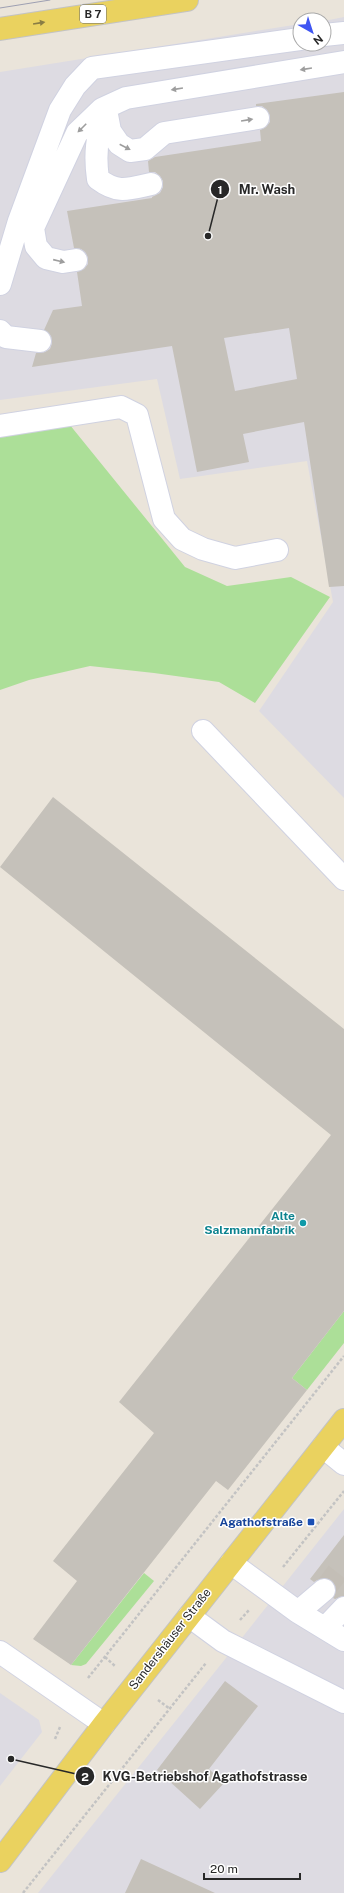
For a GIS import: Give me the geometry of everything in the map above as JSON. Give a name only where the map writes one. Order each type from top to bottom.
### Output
[{"type":"main road","name":"B 7","points":[[0,29],[187,0]]},
{"type":"main road","name":"Sandershäuser Straße","points":[[0,1861],[104,1724],[344,1420]]},
{"type":"street","points":[[332,34],[344,32]]},
{"type":"street","points":[[0,284],[19,221],[60,110],[74,86],[92,68],[292,40]]},
{"type":"street","points":[[76,260],[63,262],[46,258],[36,246],[33,228],[76,133],[94,115],[110,110],[126,98],[344,62]]},
{"type":"street","points":[[110,110],[110,132],[119,144],[130,150],[146,149],[164,133],[258,118]]},
{"type":"street","points":[[110,110],[102,123],[97,151],[98,179],[109,188],[126,190],[151,184]]},
{"type":"street","points":[[0,331],[6,338],[40,341]]},
{"type":"street","points":[[0,426],[121,407],[137,415],[164,519],[182,538],[203,549],[235,558],[276,550]]},
{"type":"street","points":[[203,732],[344,878]]},
{"type":"street","points":[[323,1447],[344,1464]]},
{"type":"street","points":[[231,1563],[298,1612],[344,1640]]},
{"type":"street","points":[[298,1612],[324,1590]]},
{"type":"street","points":[[325,1628],[344,1608]]},
{"type":"street","points":[[189,1616],[223,1641],[344,1702]]},
{"type":"street","points":[[0,1652],[104,1724]]},
{"type":"path","points":[[53,1744],[71,1700],[344,1356]]},
{"type":"path","points":[[22,1893],[344,1491]]},
{"type":"shaded area","points":[[344,17],[344,798],[259,711],[333,602],[307,461],[180,479],[157,379],[0,400],[0,72],[292,25],[292,52],[332,52],[332,19]]},
{"type":"shaded area","points":[[344,1509],[344,1893],[38,1893],[222,1663]]},
{"type":"shaded area","points":[[0,1693],[39,1720],[42,1732],[0,1786]]},
{"type":"green space","points":[[61,414],[185,567],[227,586],[291,577],[330,597],[255,703],[219,682],[90,666],[29,680],[0,690],[0,424]]},
{"type":"green space","points":[[344,1311],[344,1343],[307,1390],[292,1378]]},
{"type":"green space","points":[[144,1573],[154,1581],[86,1664],[81,1666],[71,1665]]},
{"type":"building","points":[[344,92],[344,586],[329,587],[304,422],[243,434],[249,462],[197,472],[172,346],[32,367],[36,353],[45,352],[50,349],[52,343],[51,336],[44,330],[53,310],[82,306],[77,272],[84,269],[88,264],[88,258],[85,252],[81,249],[74,248],[67,211],[152,198],[160,193],[163,187],[163,181],[160,176],[155,172],[149,172],[148,161],[155,157],[261,141],[260,130],[266,127],[270,122],[270,116],[267,110],[262,106],[256,106],[256,104]],"holes":[[[289,328],[297,379],[235,391],[224,338]]]},
{"type":"building","name":"Alte Salzmannfabrik","points":[[53,797],[344,1029],[344,1311],[292,1378],[307,1390],[228,1490],[216,1481],[71,1665],[33,1639],[77,1581],[53,1561],[154,1433],[119,1402],[331,1135],[0,867]]},
{"type":"building","points":[[344,1535],[344,1596],[335,1599],[333,1598],[336,1588],[333,1582],[328,1578],[321,1578],[314,1582],[310,1579]]},
{"type":"building","points":[[225,1681],[258,1706],[209,1769],[224,1783],[200,1809],[157,1770]]},
{"type":"building","points":[[141,1859],[215,1893],[125,1893]]},
{"type":"tunnel","points":[[324,1590],[344,1564]]},
{"type":"tram line","points":[[0,8],[50,0]]},
{"type":"place","name":"Mr. Wash","points":[[208,236]]},
{"type":"place","name":"Alte Salzmannfabrik","points":[[303,1223]]},
{"type":"place","name":"Agathofstraße","points":[[311,1522]]},
{"type":"place","name":"KVG-Betriebshof Agathofstrasse","points":[[11,1759]]}]
